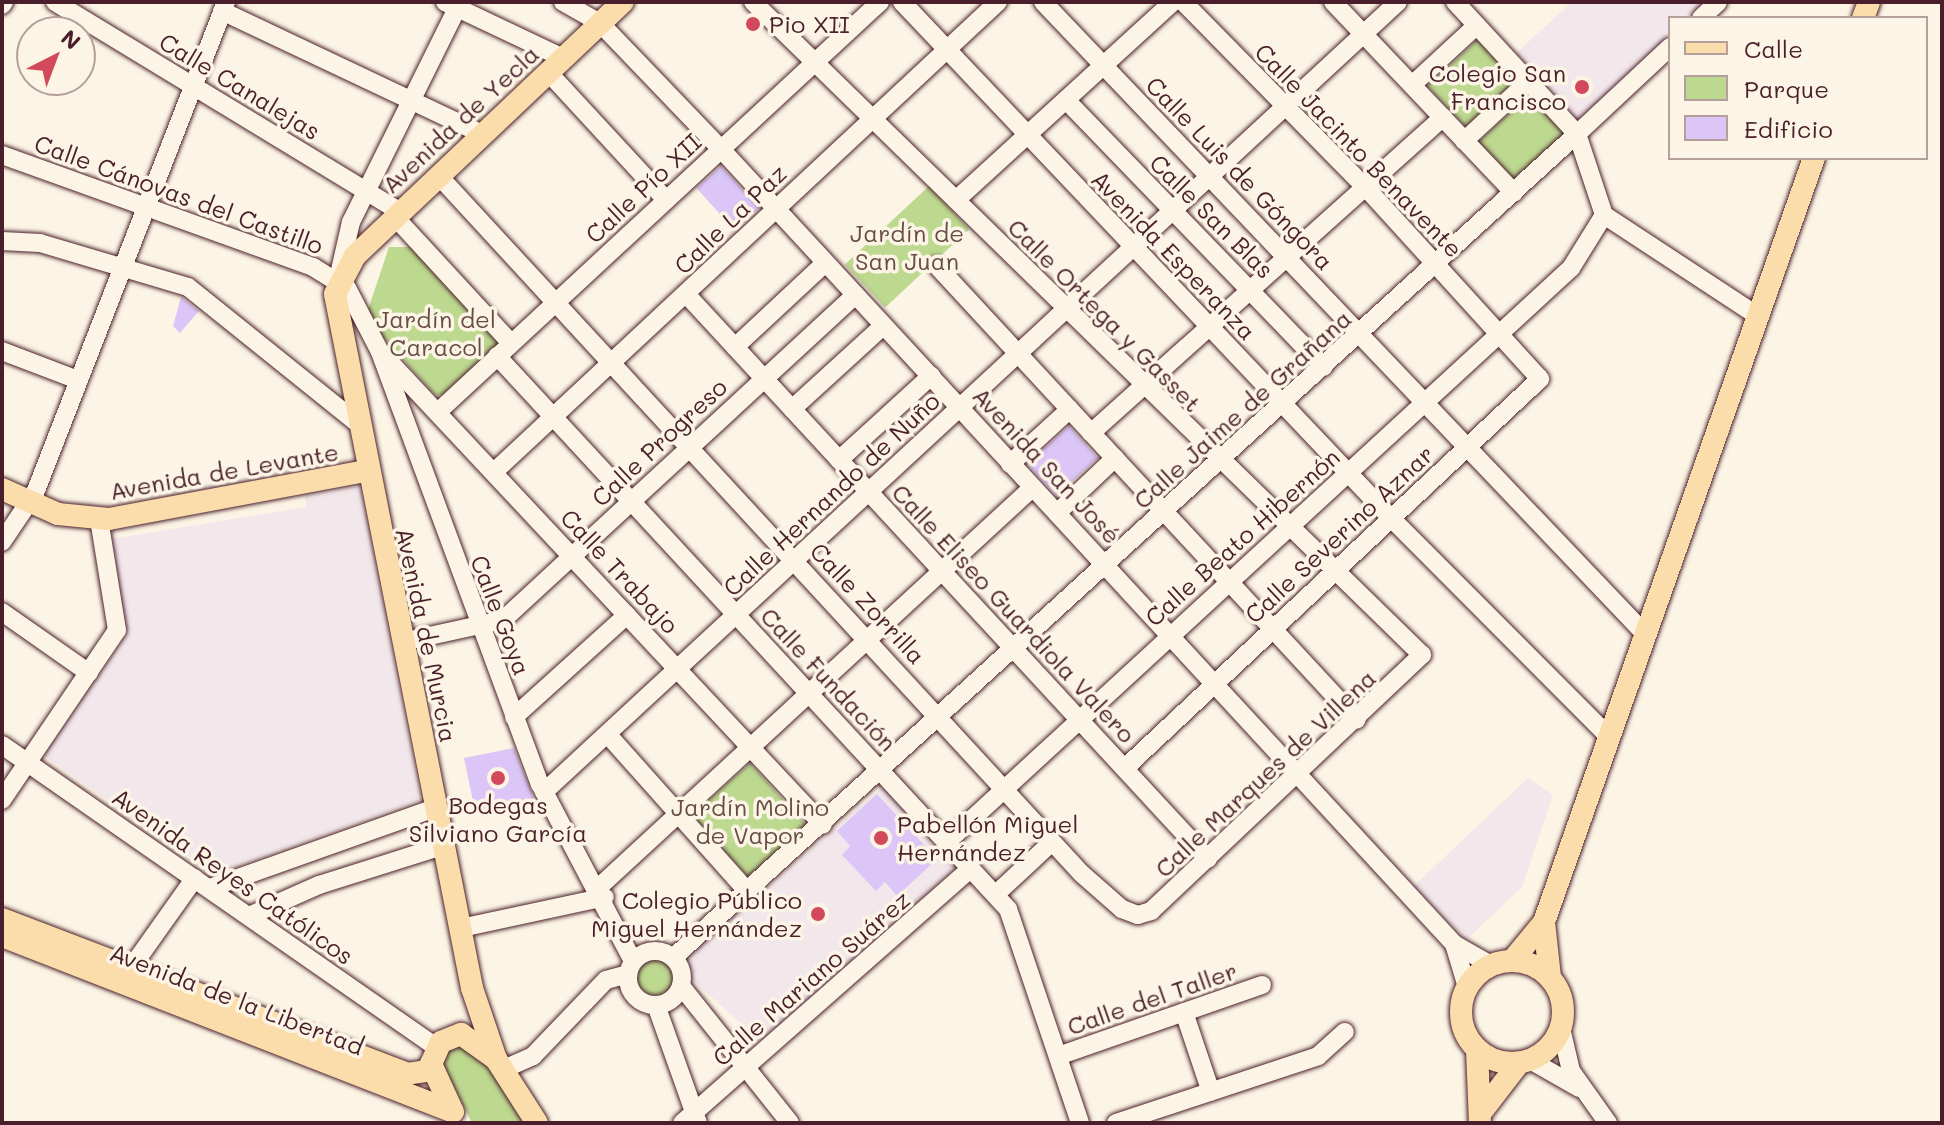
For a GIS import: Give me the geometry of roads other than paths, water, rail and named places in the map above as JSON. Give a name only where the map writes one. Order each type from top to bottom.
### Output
[{"type":"main road","name":"Avenida de Yecla","points":[[338,279],[438,175],[492,131],[555,65],[623,2]]},
{"type":"main road","points":[[1480,1117],[1524,1061],[1549,1048],[1561,1028],[1563,1010],[1550,977],[1544,922],[1813,160]]},
{"type":"main road","name":"Avenida de Murcia","points":[[338,279],[335,315],[473,994],[500,1064]]},
{"type":"main road","name":"Avenida de Levante","points":[[2,489],[29,504],[99,519],[366,471]]},
{"type":"main road","points":[[2,919],[407,1074],[432,1070]]},
{"type":"main road","points":[[1480,1117],[1477,1049],[1462,1020],[1467,987],[1502,963],[1544,922]]},
{"type":"main road","name":"Avenida de la Libertad","points":[[2,936],[457,1117]]},
{"type":"main road","points":[[1502,963],[1550,977]]},
{"type":"main road","points":[[432,1070],[444,1041],[473,994]]},
{"type":"main road","points":[[444,1041],[472,1038],[500,1064],[537,1121]]},
{"type":"main road","points":[[1477,1049],[1524,1061]]},
{"type":"main road","points":[[432,1070],[457,1117]]},
{"type":"street","name":"Calle Canalejas","points":[[55,2],[366,190],[397,215],[511,343]]},
{"type":"street","name":"Avenida San José","points":[[563,2],[600,23],[777,208],[1032,488],[1172,633],[1454,944],[1467,987]]},
{"type":"street","name":"Calle Ortega y Gasset","points":[[753,2],[1422,660]]},
{"type":"street","name":"Calle Pío XII","points":[[440,410],[880,2]]},
{"type":"street","name":"Avenida Esperanza","points":[[902,2],[1132,249],[1391,518],[1609,737]]},
{"type":"street","name":"Calle La Paz","points":[[495,471],[998,2]]},
{"type":"street","name":"Calle Luis de Góngora","points":[[1043,2],[1646,635]]},
{"type":"street","points":[[956,200],[1173,2]]},
{"type":"street","name":"Calle Jacinto Benavente","points":[[1183,2],[1283,109],[1365,187],[1500,332]]},
{"type":"street","points":[[1333,2],[1514,193]]},
{"type":"street","name":"Calle Hernando de Nuño","points":[[544,792],[609,736],[868,491],[1398,2]]},
{"type":"street","points":[[1455,2],[1566,118],[1577,134],[1604,215],[1758,316]]},
{"type":"street","points":[[1703,16],[1718,2]]},
{"type":"street","points":[[338,279],[342,244],[454,4],[555,65],[666,200]]},
{"type":"street","points":[[2,542],[29,504],[224,7],[412,99],[492,131]]},
{"type":"street","points":[[1412,85],[1477,25]]},
{"type":"street","name":"Calle Jaime de Grañana","points":[[674,957],[823,825],[1668,49]]},
{"type":"street","points":[[1464,141],[1530,80]]},
{"type":"street","name":"Calle San Blas","points":[[1066,100],[1324,367]]},
{"type":"street","points":[[1091,433],[1443,117]]},
{"type":"street","name":"Calle Cánovas del Castillo","points":[[2,155],[338,279]]},
{"type":"street","name":"Calle Zorrilla","points":[[438,175],[941,717],[1052,842],[1110,900],[1138,915]]},
{"type":"street","name":"Calle Beato Hibernón","points":[[947,842],[1571,268],[1604,215]]},
{"type":"street","points":[[3,242],[40,243],[188,287],[356,422]]},
{"type":"street","points":[[735,347],[825,263]]},
{"type":"street","points":[[937,266],[1357,720]]},
{"type":"street","name":"Calle Goya","points":[[338,279],[358,303],[380,352],[478,625],[544,792],[602,892],[630,968]]},
{"type":"street","name":"Calle Eliseo Guardiola Valero","points":[[686,294],[1208,859]]},
{"type":"street","name":"Calle Progreso","points":[[402,642],[503,620],[855,295]]},
{"type":"street","points":[[792,409],[883,326]]},
{"type":"street","name":"Calle Severino Aznar","points":[[1125,768],[1540,379],[1500,332]]},
{"type":"street","points":[[2,351],[78,380]]},
{"type":"street","name":"Calle Trabajo","points":[[380,352],[440,410],[823,825]]},
{"type":"street","name":"Calle Fundación","points":[[497,356],[1008,909],[1080,1123]]},
{"type":"street","points":[[839,460],[931,376]]},
{"type":"street","points":[[1010,464],[1070,409]]},
{"type":"street","points":[[1057,513],[1115,458]]},
{"type":"street","points":[[461,928],[602,892],[678,815],[1032,488]]},
{"type":"street","points":[[2,800],[117,630],[99,519]]},
{"type":"street","points":[[2,612],[89,673]]},
{"type":"street","points":[[514,717],[627,615]]},
{"type":"street","name":"Calle Marques de Villena","points":[[1138,915],[1151,911],[1422,660]]},
{"type":"street","points":[[609,736],[747,891]]},
{"type":"street","name":"Avenida Reyes Católicos","points":[[2,745],[249,916],[444,1041]]},
{"type":"street","points":[[131,968],[202,883],[437,807]]},
{"type":"street","points":[[996,894],[1052,842]]},
{"type":"street","points":[[249,916],[319,885],[445,845]]},
{"type":"street","name":"Calle Mariano Suárez","points":[[691,1120],[748,1065],[971,868]]},
{"type":"street","name":"Avenida San José","points":[[1454,944],[1502,963]]},
{"type":"street","points":[[500,1064],[533,1056],[606,980],[630,968],[652,950],[674,957],[681,986],[748,1065],[790,1123]]},
{"type":"street","points":[[630,968],[636,998],[656,1005]]},
{"type":"street","name":"Calle del Taller","points":[[1058,1056],[1262,985]]},
{"type":"street","points":[[656,1005],[681,986]]},
{"type":"street","points":[[656,1005],[691,1120]]},
{"type":"street","points":[[1184,1012],[1211,1092]]},
{"type":"street","points":[[1561,1028],[1582,1090],[1608,1123]]},
{"type":"street","points":[[1116,1123],[1164,1116],[1211,1092],[1318,1056],[1345,1032]]},
{"type":"street","points":[[1524,1061],[1582,1090]]},
{"type":"place","name":"Pio XII","points":[[753,24]]},
{"type":"place","name":"Colegio San Francisco","points":[[1582,87]]},
{"type":"place","name":"Bodegas Silviano García","points":[[498,778]]},
{"type":"place","name":"Pabellón Miguel Hernández","points":[[881,838]]},
{"type":"place","name":"Colegio Público Miguel Hernández","points":[[818,914]]},
{"type":"park label","name":"Jardín de San Juan","points":[[907,247]]},
{"type":"park label","name":"Jardín del Caracol","points":[[436,333]]},
{"type":"park label","name":"Jardín Molino de Vapor","points":[[750,821]]}]
